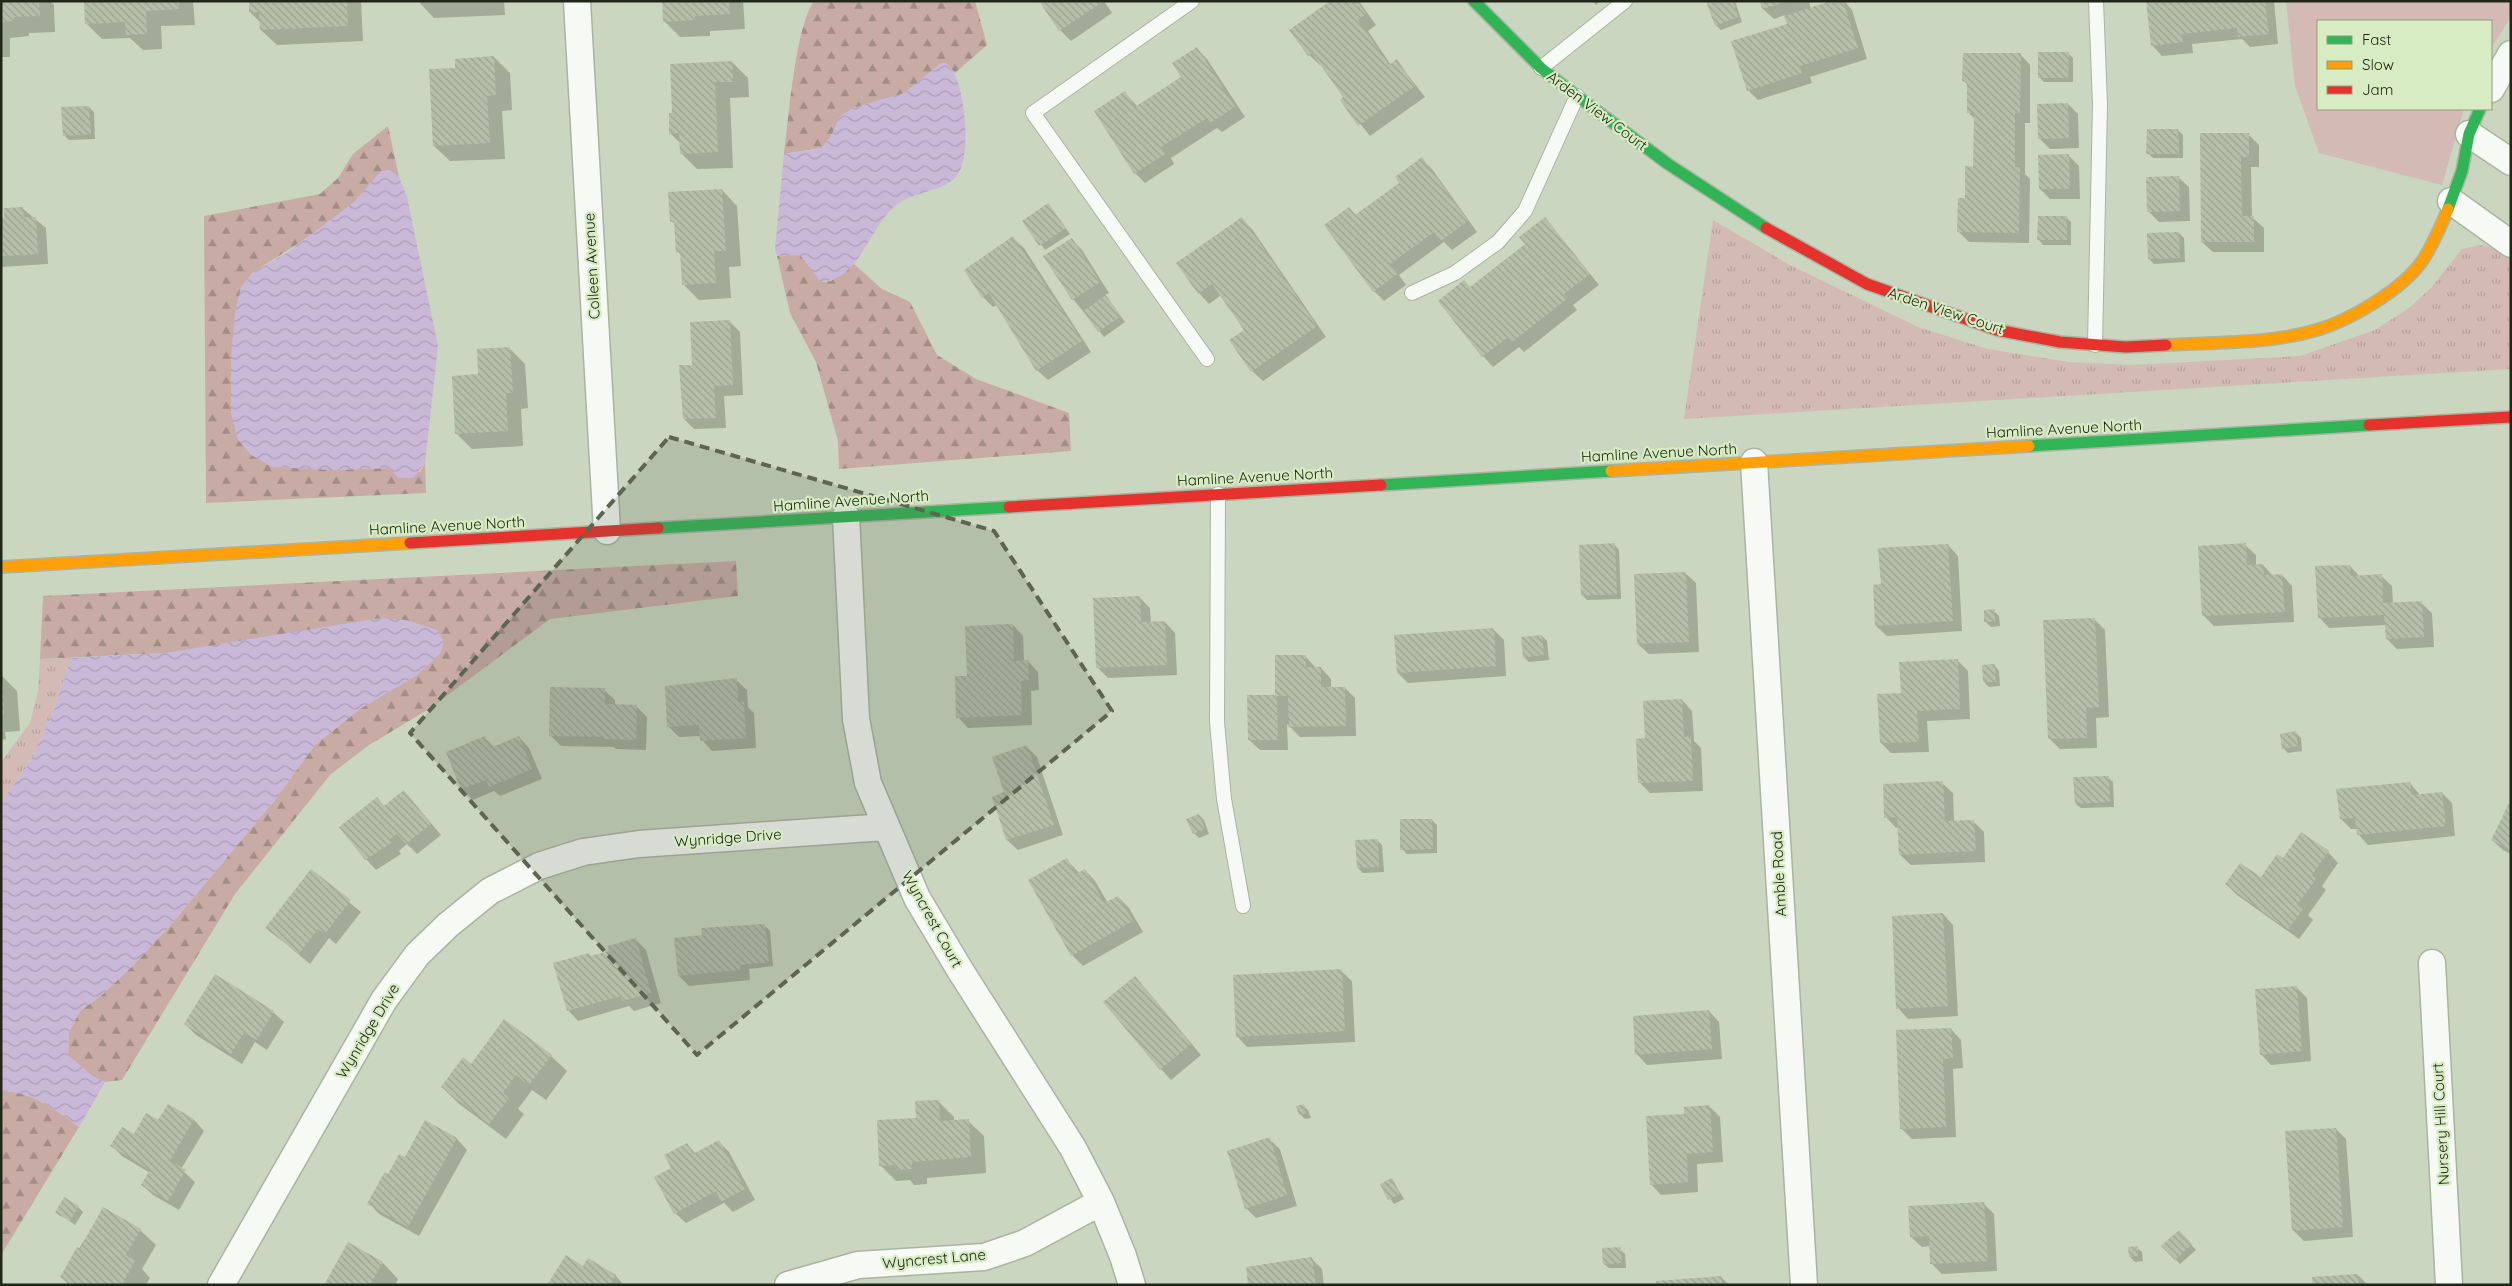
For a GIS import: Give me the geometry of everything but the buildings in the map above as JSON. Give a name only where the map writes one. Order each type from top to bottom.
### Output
[{"type":"main road","name":"Arden View Court","points":[[1474,1],[1540,68],[1668,164],[1726,203],[1867,284],[1997,330],[2060,342],[2152,346],[2273,338],[2317,330],[2352,315],[2396,287],[2422,261],[2442,227],[2462,171],[2469,134],[2480,110]]},
{"type":"main road","name":"Hamline Avenue North","points":[[1,567],[2511,417]]},
{"type":"street","name":"Colleen Avenue","points":[[577,1],[607,531]]},
{"type":"street","points":[[2492,87],[2511,54]]},
{"type":"street","points":[[2469,134],[2511,162]]},
{"type":"street","points":[[2450,201],[2511,244]]},
{"type":"street","name":"Amble Road","points":[[1754,462],[1804,1285]]},
{"type":"street","name":"Wyncrest Court","points":[[846,516],[856,718],[868,783],[917,898],[960,970],[1073,1148],[1101,1202],[1123,1256],[1132,1285]]},
{"type":"street","name":"Wynridge Drive","points":[[221,1285],[384,1000],[418,955],[448,924],[490,891],[539,866],[583,852],[639,844],[886,827]]},
{"type":"street","name":"Nursery Hill Court","points":[[2432,962],[2449,1285]]},
{"type":"street","name":"Wyncrest Lane","points":[[788,1285],[858,1265],[984,1257],[1024,1243],[1101,1202]]},
{"type":"lane","points":[[1192,1],[1033,113],[1208,359]]},
{"type":"lane","points":[[1540,68],[1625,1]]},
{"type":"lane","points":[[2095,344],[2100,104],[2096,1]]},
{"type":"lane","points":[[1412,293],[1455,273],[1498,242],[1525,211],[1577,96]]},
{"type":"lane","points":[[1218,494],[1218,722],[1224,799],[1243,906]]},
{"type":"highlighted area","points":[[669,437],[994,531],[1112,711],[697,1055],[410,733]]},
{"type":"green space","points":[[814,1],[975,1],[987,45],[955,73],[946,63],[940,64],[905,93],[853,108],[840,117],[831,136],[822,148],[784,154],[797,52],[807,14]]},
{"type":"green space","points":[[2286,1],[2511,1],[2511,17],[2492,46],[2492,20],[2317,20],[2317,110],[2464,110],[2442,185],[2319,153],[2295,86]]},
{"type":"green space","points":[[388,126],[399,177],[389,170],[374,181],[353,203],[329,222],[252,273],[330,470],[390,468],[420,472],[425,463],[426,493],[206,503],[204,216],[320,194],[338,178],[353,154]]},
{"type":"green space","points":[[1713,220],[1790,265],[1918,327],[1988,349],[2069,362],[2132,365],[2300,356],[2375,330],[2409,308],[2431,288],[2462,249],[2481,245],[2499,250],[2511,258],[2511,369],[1684,419]]},
{"type":"green space","points":[[801,255],[821,282],[831,281],[854,264],[882,289],[910,302],[937,355],[976,379],[1069,413],[1071,451],[839,469],[838,441],[816,362],[790,313],[777,256]]},
{"type":"green space","points":[[736,561],[738,596],[550,619],[429,709],[369,745],[330,775],[235,894],[122,1080],[105,1082],[92,1076],[68,1055],[69,1032],[80,1011],[103,994],[168,928],[275,800],[315,745],[360,709],[165,653],[40,659],[43,596]]},
{"type":"green space","points":[[71,658],[53,712],[31,760],[1,803],[1,762],[30,723],[38,691],[40,659]]},
{"type":"green space","points":[[1,1091],[22,1094],[43,1103],[79,1127],[1,1255]]},
{"type":"water","points":[[946,63],[959,85],[964,113],[964,159],[960,171],[954,179],[947,184],[900,202],[884,217],[854,263],[834,279],[821,282],[800,255],[777,256],[775,249],[784,154],[822,148],[831,136],[840,117],[853,108],[905,93],[940,64]]},
{"type":"water","points":[[389,170],[399,177],[407,197],[438,346],[425,463],[413,478],[398,478],[390,468],[330,470],[272,467],[251,455],[238,440],[231,413],[231,356],[235,312],[241,287],[252,273],[288,252],[354,202],[381,171]]},
{"type":"water","points":[[381,618],[406,620],[437,630],[444,642],[440,654],[416,676],[360,709],[315,745],[275,800],[168,928],[135,964],[103,994],[80,1011],[69,1032],[68,1055],[92,1076],[105,1082],[79,1127],[43,1103],[22,1094],[1,1091],[1,803],[31,760],[53,712],[71,658],[165,653]]},
{"type":"traffic: fast","points":[[1474,1],[1541,68],[1577,96],[1668,164],[1766,228]]},
{"type":"traffic: fast","points":[[2448,209],[2462,171],[2469,134],[2480,110]]},
{"type":"traffic: fast","points":[[2029,446],[2369,425]]},
{"type":"traffic: fast","points":[[1381,485],[1611,471]]},
{"type":"traffic: fast","points":[[658,528],[1009,507]]},
{"type":"traffic: slow","points":[[2166,345],[2242,342],[2280,338],[2317,330],[2345,319],[2390,292],[2414,271],[2430,248],[2448,209]]},
{"type":"traffic: slow","points":[[1611,471],[2029,446]]},
{"type":"traffic: slow","points":[[1,567],[410,543]]},
{"type":"traffic: jam","points":[[1766,228],[1867,284],[1997,330],[2060,342],[2126,347],[2166,345]]},
{"type":"traffic: jam","points":[[2369,425],[2511,417]]},
{"type":"traffic: jam","points":[[1009,507],[1381,485]]},
{"type":"traffic: jam","points":[[410,543],[658,528]]}]
